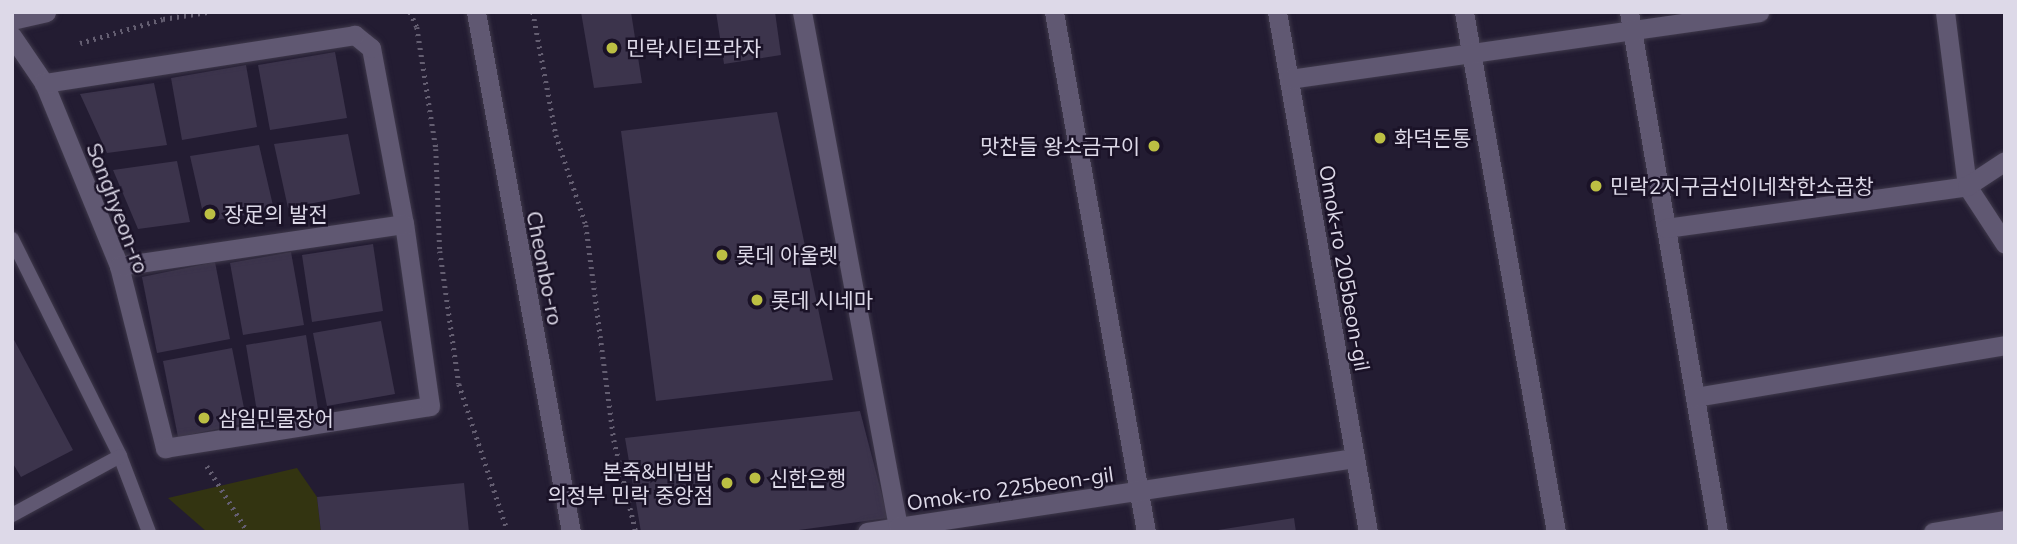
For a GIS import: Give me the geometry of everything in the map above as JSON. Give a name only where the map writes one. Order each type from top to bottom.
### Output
[{"type":"street","points":[[12,20],[46,12]]},
{"type":"street","name":"Cheonbo-ro","points":[[476,12],[571,532]]},
{"type":"street","name":"Omok-ro 225beon-gil","points":[[802,12],[898,527],[1355,458]]},
{"type":"street","points":[[1054,12],[1146,532]]},
{"type":"street","name":"Omok-ro 205beon-gil","points":[[1277,12],[1368,532]]},
{"type":"street","points":[[1464,12],[1556,532]]},
{"type":"street","points":[[1289,79],[1471,52],[1630,21],[1759,12]]},
{"type":"street","points":[[1945,12],[1967,186],[2005,244]]},
{"type":"street","points":[[1630,21],[1718,532]]},
{"type":"street","points":[[44,83],[355,35],[370,48],[404,224],[430,405],[165,448]]},
{"type":"street","name":"Songhyeon-ro","points":[[12,36],[44,83],[119,266],[165,448]]},
{"type":"street","points":[[1666,228],[1967,186],[2005,161]]},
{"type":"street","points":[[119,266],[404,224]]},
{"type":"street","points":[[1695,397],[2005,345]]},
{"type":"street","points":[[1933,532],[2005,520]]},
{"type":"street","points":[[867,532],[898,527]]},
{"type":"lane","points":[[12,239],[120,456],[149,532]]},
{"type":"lane","points":[[12,515],[120,456]]},
{"type":"path","points":[[80,43],[163,19],[207,12]]},
{"type":"path","points":[[410,12],[417,27],[436,149],[440,251],[459,384],[508,532]]},
{"type":"path","points":[[533,12],[556,135],[586,225],[614,440],[636,532]]},
{"type":"path","points":[[165,448],[206,463],[248,532]]},
{"type":"shaded area","points":[[297,468],[317,497],[321,532],[207,532],[168,498]]},
{"type":"building","name":"민락시티프라자","points":[[581,12],[631,12],[642,83],[594,88]]},
{"type":"building","name":"민락시티프라자","points":[[716,12],[775,12],[781,55],[724,64]]},
{"type":"building","points":[[335,52],[347,118],[270,130],[258,65]]},
{"type":"building","points":[[246,65],[257,127],[182,140],[171,78]]},
{"type":"building","points":[[154,83],[167,145],[107,153],[80,94]]},
{"type":"building","name":"롯데 아울렛","points":[[777,112],[833,380],[656,401],[621,131]]},
{"type":"building","points":[[348,134],[360,194],[288,208],[274,144]]},
{"type":"building","points":[[259,145],[274,210],[205,222],[190,156]]},
{"type":"building","points":[[177,161],[190,222],[138,229],[113,170]]},
{"type":"building","points":[[373,244],[383,311],[312,322],[302,255]]},
{"type":"building","points":[[291,252],[304,325],[243,335],[230,263]]},
{"type":"building","points":[[215,262],[230,339],[157,353],[142,277]]},
{"type":"building","points":[[381,321],[395,394],[327,406],[313,333]]},
{"type":"building","points":[[306,335],[318,409],[258,418],[246,345]]},
{"type":"building","points":[[12,336],[73,450],[21,477],[12,462]]},
{"type":"building","points":[[232,348],[247,423],[178,437],[163,361]]},
{"type":"building","name":"신한은행","points":[[860,411],[888,518],[784,532],[641,532],[625,438]]},
{"type":"building","points":[[464,483],[469,532],[321,532],[317,497]]},
{"type":"building","points":[[1294,518],[1296,532],[1218,532],[1218,530]]},
{"type":"place","name":"민락시티프라자","points":[[612,48]]},
{"type":"place","name":"화덕돈통","points":[[1380,138]]},
{"type":"place","name":"맛찬들 왕소금구이","points":[[1154,146]]},
{"type":"place","name":"민락2지구금선이네착한소곱창","points":[[1596,186]]},
{"type":"place","name":"장足의 발전","points":[[210,214]]},
{"type":"place","name":"롯데 아울렛","points":[[722,255]]},
{"type":"place","name":"롯데 시네마","points":[[757,300]]},
{"type":"place","name":"삼일민물장어","points":[[204,418]]},
{"type":"place","name":"신한은행","points":[[755,478]]},
{"type":"place","name":"본죽&비빕밥 의정부 민락 중앙점","points":[[727,483]]}]
